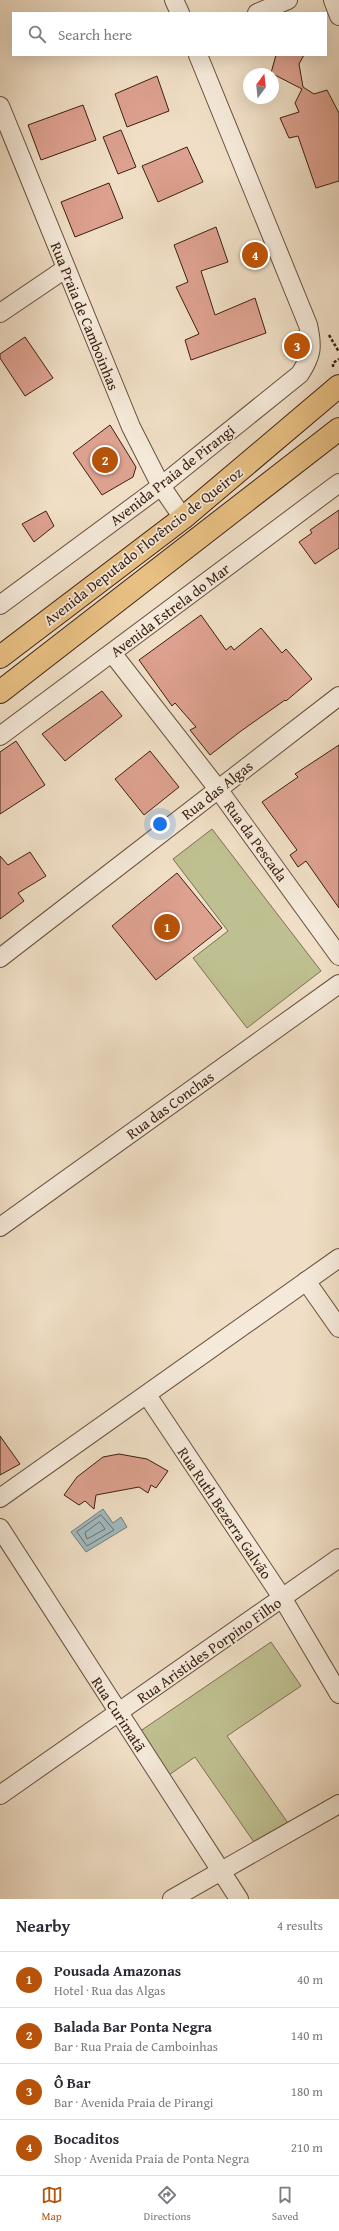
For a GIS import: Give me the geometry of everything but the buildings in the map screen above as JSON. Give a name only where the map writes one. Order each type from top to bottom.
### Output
[{"type":"main road","name":"Avenida Deputado Florêncio de Queiroz","points":[[0,657],[183,518],[336,377]]},
{"type":"main road","name":"Avenida Deputado Florêncio de Queiroz","points":[[0,692],[339,429]]},
{"type":"street","points":[[174,0],[180,12]]},
{"type":"street","points":[[259,12],[288,0]]},
{"type":"street","points":[[332,0],[339,16]]},
{"type":"street","name":"Avenida Praia de Pirangi","points":[[0,605],[161,486],[300,374],[309,360],[312,344],[308,325],[198,56]]},
{"type":"street","name":"Rua Praia de Camboinhas","points":[[0,106],[65,269],[131,427],[161,486],[183,518]]},
{"type":"street","points":[[0,313],[65,269]]},
{"type":"street","name":"Avenida Estrela do Mar","points":[[0,736],[339,483]]},
{"type":"street","name":"Rua da Pescada","points":[[112,653],[218,788],[339,956]]},
{"type":"street","name":"Rua das Algas","points":[[0,958],[339,696]]},
{"type":"street","name":"Rua das Conchas","points":[[0,1227],[339,984]]},
{"type":"street","points":[[0,1498],[339,1258]]},
{"type":"street","points":[[306,1281],[339,1328]]},
{"type":"street","name":"Rua Ruth Bezerra Galvão","points":[[147,1395],[283,1599],[339,1694]]},
{"type":"street","name":"Rua Curimatã","points":[[0,1528],[239,1899]]},
{"type":"street","name":"Rua Aristides Porpino Filho","points":[[0,1795],[283,1599],[339,1558]]},
{"type":"street","points":[[172,1899],[222,1872],[339,1804]]},
{"type":"path","points":[[336,377],[333,363],[339,359]]},
{"type":"green space","points":[[212,829],[321,971],[247,1028],[193,958],[228,931],[173,859]]},
{"type":"green space","points":[[271,1642],[301,1686],[227,1736],[288,1823],[256,1845],[195,1757],[163,1779],[133,1736]]},
{"type":"water","points":[[103,1509],[113,1523],[121,1517],[127,1527],[86,1552],[71,1532]]},
{"type":"place","name":"Bocaditos","points":[[255,255]]},
{"type":"place","name":"Ô Bar","points":[[297,346]]},
{"type":"place","name":"Balada Bar Ponta Negra","points":[[105,460]]},
{"type":"place","name":"Pousada Amazonas","points":[[167,927]]}]
